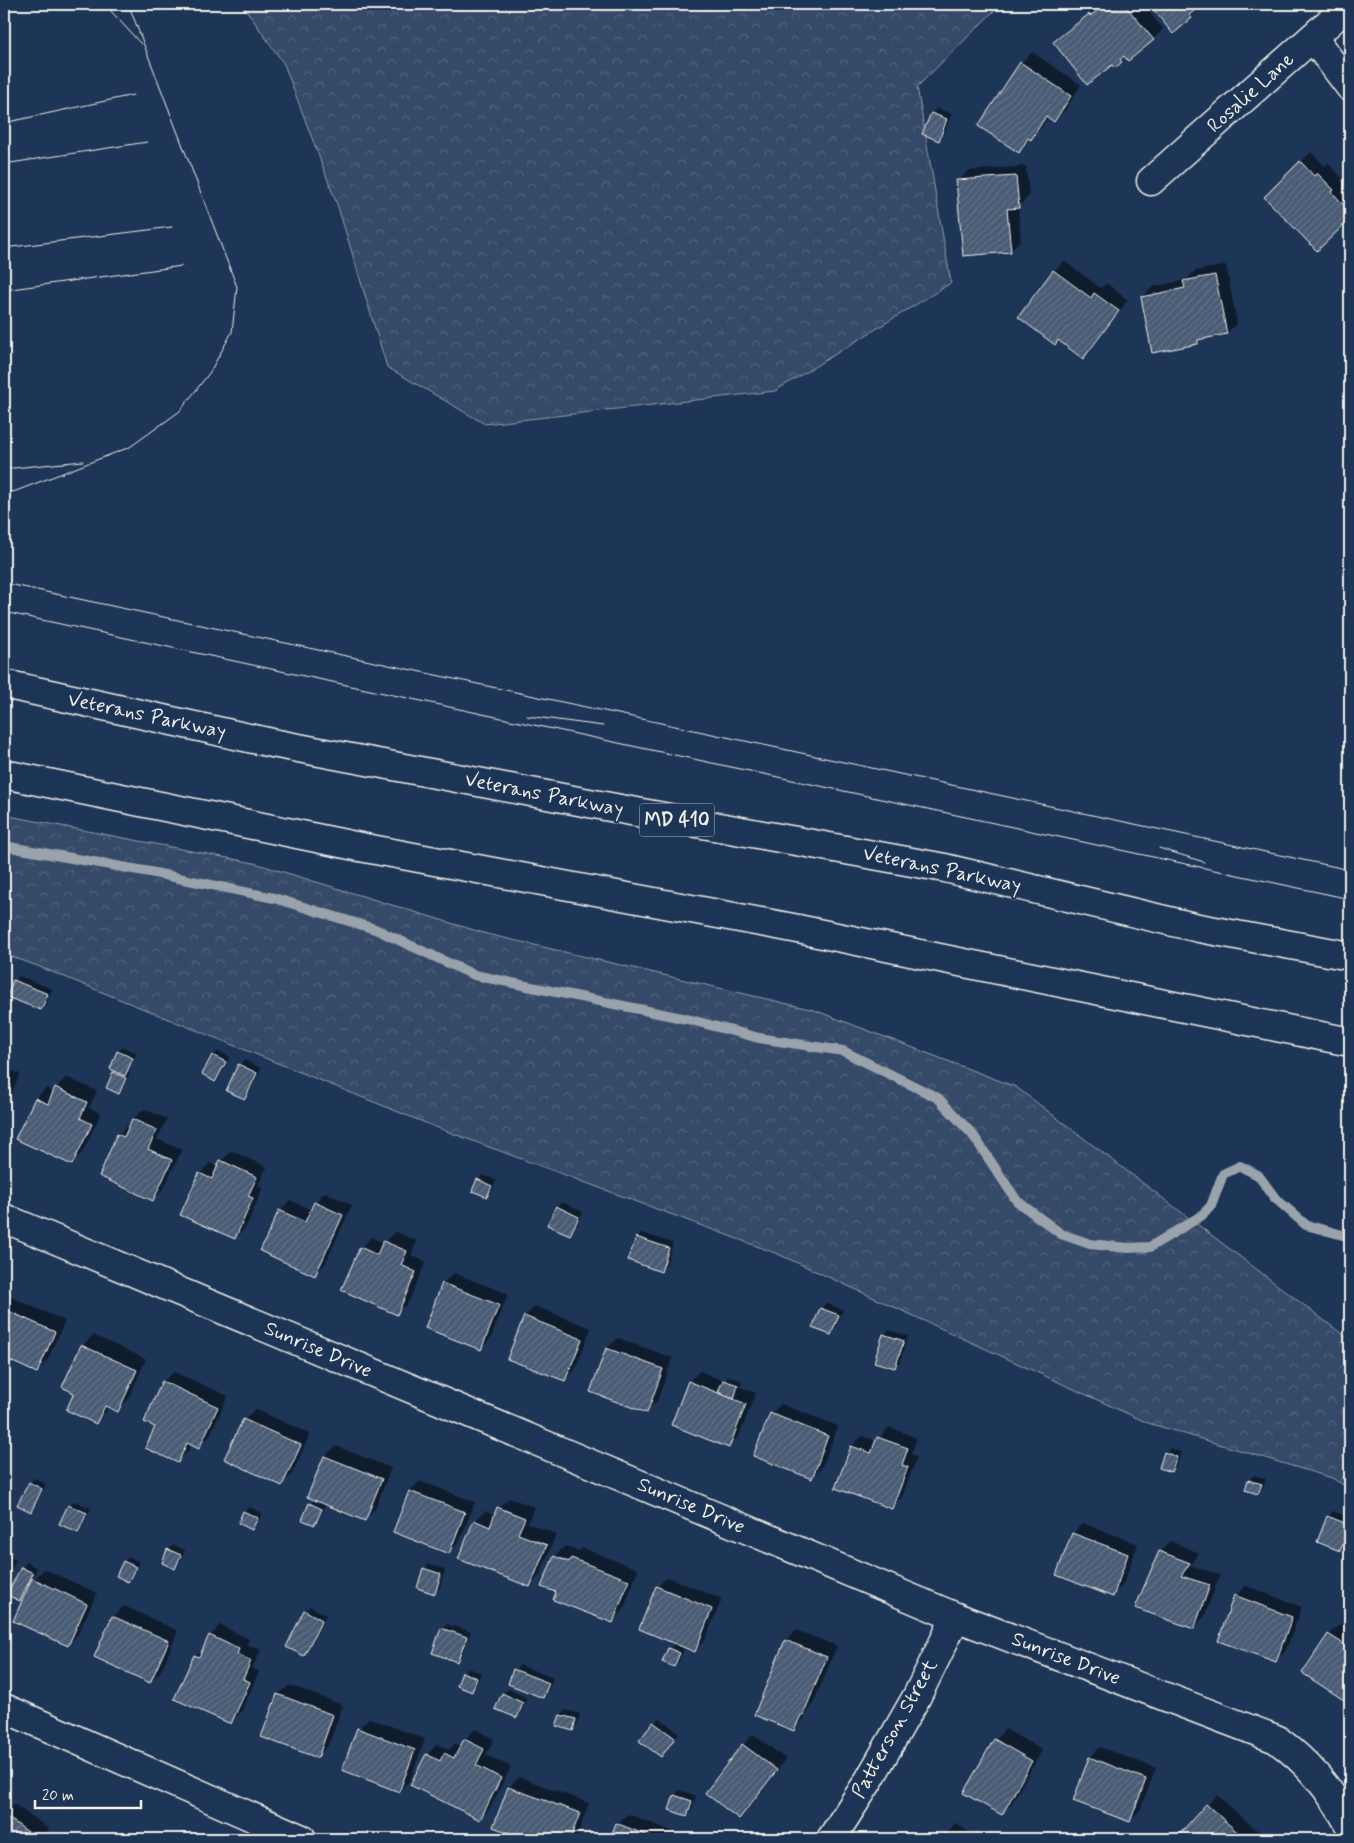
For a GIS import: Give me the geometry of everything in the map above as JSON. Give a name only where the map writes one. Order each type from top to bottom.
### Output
[{"type":"main road","name":"Rosalie Lane","points":[[1151,181],[1350,4]]},
{"type":"main road","points":[[1312,38],[1350,88]]},
{"type":"main road","name":"Veterans Parkway","points":[[4,684],[272,743],[945,868],[1199,928],[1350,956]]},
{"type":"main road","points":[[4,774],[360,847],[793,928],[1350,1042]]},
{"type":"main road","name":"Sunrise Drive","points":[[4,1218],[956,1617],[1276,1739],[1296,1753],[1312,1769],[1326,1786],[1350,1826]]},
{"type":"main road","name":"Patterson Street","points":[[831,1839],[869,1780],[911,1706],[956,1617]]},
{"type":"main road","points":[[4,1708],[302,1839]]},
{"type":"green space","points":[[242,4],[1001,4],[917,87],[951,283],[775,391],[485,424],[387,367],[338,207],[284,64]]},
{"type":"green space","points":[[4,815],[254,863],[487,934],[814,1010],[1016,1087],[1350,1340],[1350,1489],[1332,1478],[1148,1423],[778,1254],[438,1128],[4,954]]},
{"type":"building","points":[[1106,4],[1124,4],[1154,40],[1128,61],[1124,56],[1120,60],[1122,62],[1115,68],[1112,65],[1087,85],[1053,42],[1089,14],[1090,16]]},
{"type":"building","points":[[1149,4],[1203,4],[1189,15],[1192,18],[1173,34]]},
{"type":"building","points":[[1020,62],[1071,96],[1054,122],[1046,116],[1031,140],[1028,138],[1019,153],[978,126]]},
{"type":"building","points":[[931,113],[947,119],[939,141],[922,134]]},
{"type":"building","points":[[1300,161],[1314,176],[1317,173],[1334,190],[1332,192],[1350,212],[1350,219],[1317,251],[1264,197]]},
{"type":"building","points":[[1016,176],[1019,208],[1007,209],[1011,252],[963,256],[956,180]]},
{"type":"building","points":[[1053,270],[1091,298],[1094,293],[1119,311],[1083,359],[1058,340],[1055,345],[1018,317]]},
{"type":"building","points":[[1215,275],[1227,334],[1198,340],[1198,344],[1152,353],[1141,297],[1185,288],[1183,281]]},
{"type":"building","points":[[13,980],[48,994],[41,1010],[7,997]]},
{"type":"building","points":[[117,1051],[133,1058],[125,1076],[110,1069]]},
{"type":"building","points":[[212,1055],[226,1062],[215,1082],[202,1074]]},
{"type":"building","points":[[238,1064],[257,1073],[245,1099],[226,1091]]},
{"type":"building","points":[[113,1072],[126,1078],[119,1094],[106,1088]]},
{"type":"building","points":[[4,1082],[11,1085],[4,1101]]},
{"type":"building","points":[[55,1087],[87,1102],[80,1118],[92,1124],[72,1165],[15,1139],[35,1098],[48,1104]]},
{"type":"building","points":[[132,1119],[157,1130],[148,1149],[172,1160],[153,1201],[99,1176],[117,1134],[124,1137]]},
{"type":"building","points":[[220,1160],[257,1177],[248,1196],[253,1198],[235,1239],[180,1215],[199,1173],[212,1179]]},
{"type":"building","points":[[477,1179],[492,1186],[487,1197],[472,1191]]},
{"type":"building","points":[[314,1202],[343,1215],[315,1276],[260,1251],[279,1210],[305,1222]]},
{"type":"building","points":[[556,1206],[579,1217],[570,1235],[547,1225]]},
{"type":"building","points":[[636,1237],[669,1248],[661,1272],[628,1260]]},
{"type":"building","points":[[383,1241],[407,1251],[401,1265],[416,1272],[397,1315],[341,1290],[360,1247],[377,1255]]},
{"type":"building","points":[[442,1283],[499,1305],[481,1350],[425,1328]]},
{"type":"building","points":[[820,1308],[839,1315],[831,1335],[812,1328]]},
{"type":"building","points":[[4,1309],[55,1332],[37,1373],[4,1358]]},
{"type":"building","points":[[524,1316],[582,1339],[565,1381],[507,1359]]},
{"type":"building","points":[[883,1334],[904,1341],[895,1368],[874,1362]]},
{"type":"building","points":[[81,1345],[137,1370],[118,1412],[105,1406],[96,1424],[66,1410],[74,1393],[62,1387]]},
{"type":"building","points":[[606,1348],[663,1369],[647,1413],[590,1392]]},
{"type":"building","points":[[723,1380],[738,1385],[734,1399],[718,1392]]},
{"type":"building","points":[[162,1381],[218,1407],[199,1449],[187,1443],[178,1463],[145,1448],[155,1427],[144,1422]]},
{"type":"building","points":[[688,1381],[746,1404],[729,1448],[671,1425]]},
{"type":"building","points":[[770,1413],[828,1436],[812,1479],[753,1456]]},
{"type":"building","points":[[243,1419],[301,1445],[282,1486],[224,1459]]},
{"type":"building","points":[[877,1437],[908,1448],[902,1465],[908,1467],[892,1509],[835,1488],[851,1446],[871,1453]]},
{"type":"building","points":[[1164,1452],[1177,1457],[1171,1472],[1159,1468]]},
{"type":"building","points":[[324,1456],[382,1479],[365,1521],[307,1497]]},
{"type":"building","points":[[1248,1480],[1262,1484],[1258,1494],[1245,1490]]},
{"type":"building","points":[[29,1482],[42,1489],[31,1512],[17,1505]]},
{"type":"building","points":[[409,1491],[465,1512],[449,1554],[393,1532]]},
{"type":"building","points":[[309,1503],[322,1509],[315,1525],[302,1520]]},
{"type":"building","points":[[68,1505],[87,1513],[78,1533],[59,1524]]},
{"type":"building","points":[[497,1507],[525,1518],[518,1534],[547,1545],[530,1587],[458,1559],[474,1520],[490,1527]]},
{"type":"building","points":[[243,1511],[258,1518],[252,1530],[238,1523]]},
{"type":"building","points":[[1327,1516],[1350,1525],[1340,1551],[1317,1542]]},
{"type":"building","points":[[1072,1533],[1128,1554],[1113,1597],[1056,1575]]},
{"type":"building","points":[[167,1549],[181,1555],[175,1569],[162,1563]]},
{"type":"building","points":[[1159,1551],[1190,1563],[1181,1576],[1210,1585],[1194,1629],[1135,1608]]},
{"type":"building","points":[[554,1556],[569,1562],[571,1558],[629,1580],[613,1623],[553,1600],[556,1592],[541,1587]]},
{"type":"building","points":[[123,1561],[136,1567],[128,1582],[116,1576]]},
{"type":"building","points":[[21,1567],[33,1573],[20,1601],[7,1595]]},
{"type":"building","points":[[423,1568],[441,1574],[435,1594],[417,1588]]},
{"type":"building","points":[[32,1578],[87,1604],[68,1646],[13,1621]]},
{"type":"building","points":[[656,1586],[712,1609],[695,1652],[639,1629]]},
{"type":"building","points":[[1234,1595],[1292,1617],[1276,1662],[1218,1641]]},
{"type":"building","points":[[304,1610],[322,1620],[304,1656],[286,1647]]},
{"type":"building","points":[[112,1616],[169,1641],[150,1683],[94,1657]]},
{"type":"building","points":[[441,1628],[467,1637],[457,1662],[432,1653]]},
{"type":"building","points":[[1328,1634],[1350,1648],[1350,1704],[1302,1673]]},
{"type":"building","points":[[209,1635],[239,1649],[237,1654],[251,1661],[243,1679],[250,1682],[231,1724],[174,1699],[194,1655],[199,1657]]},
{"type":"building","points":[[785,1640],[827,1657],[803,1715],[801,1715],[794,1731],[754,1715]]},
{"type":"building","points":[[668,1648],[680,1653],[674,1667],[662,1662]]},
{"type":"building","points":[[513,1669],[549,1683],[543,1698],[508,1684]]},
{"type":"building","points":[[462,1672],[477,1678],[472,1692],[457,1686]]},
{"type":"building","points":[[502,1693],[523,1703],[517,1718],[495,1709]]},
{"type":"building","points":[[277,1694],[333,1715],[318,1758],[261,1737]]},
{"type":"building","points":[[560,1715],[576,1719],[573,1731],[556,1726]]},
{"type":"building","points":[[653,1722],[675,1738],[661,1757],[639,1741]]},
{"type":"building","points":[[357,1728],[415,1750],[399,1792],[342,1770]]},
{"type":"building","points":[[464,1739],[484,1749],[476,1765],[501,1778],[480,1820],[410,1785],[426,1754],[440,1761],[444,1753],[454,1758]]},
{"type":"building","points":[[994,1739],[1032,1761],[1002,1815],[963,1793]]},
{"type":"building","points":[[742,1744],[777,1770],[739,1819],[705,1793]]},
{"type":"building","points":[[1089,1757],[1146,1779],[1130,1822],[1073,1801]]},
{"type":"building","points":[[508,1787],[580,1813],[570,1839],[510,1839],[512,1834],[493,1827]]},
{"type":"building","points":[[674,1795],[692,1801],[687,1816],[669,1810]]},
{"type":"building","points":[[1206,1804],[1245,1839],[1176,1838]]},
{"type":"building","points":[[4,1815],[38,1839],[4,1839]]},
{"type":"building","points":[[616,1823],[656,1839],[610,1839]]},
{"type":"building","points":[[944,1833],[954,1839],[940,1839]]},
{"type":"waterway","points":[[4,846],[150,872],[274,898],[375,929],[474,975],[687,1019],[759,1038],[843,1051],[938,1098],[973,1135],[1017,1201],[1061,1234],[1090,1244],[1128,1248],[1150,1247],[1201,1216],[1211,1206],[1223,1174],[1240,1166],[1258,1175],[1275,1198],[1306,1225],[1350,1237]]},
{"type":"tram line","points":[[98,4],[109,9],[141,44]]},
{"type":"tram line","points":[[4,493],[16,491],[130,447],[180,411],[210,372],[232,332],[237,287],[131,11],[126,4]]},
{"type":"tram line","points":[[4,123],[133,95]]},
{"type":"tram line","points":[[4,164],[147,142]]},
{"type":"tram line","points":[[4,248],[172,227]]},
{"type":"tram line","points":[[4,290],[182,266]]},
{"type":"tram line","points":[[4,469],[83,461]]},
{"type":"tram line","points":[[4,583],[1350,870]]},
{"type":"tram line","points":[[4,612],[1350,899]]},
{"type":"tram line","points":[[527,716],[603,726]]},
{"type":"tram line","points":[[1159,848],[1204,862]]}]
